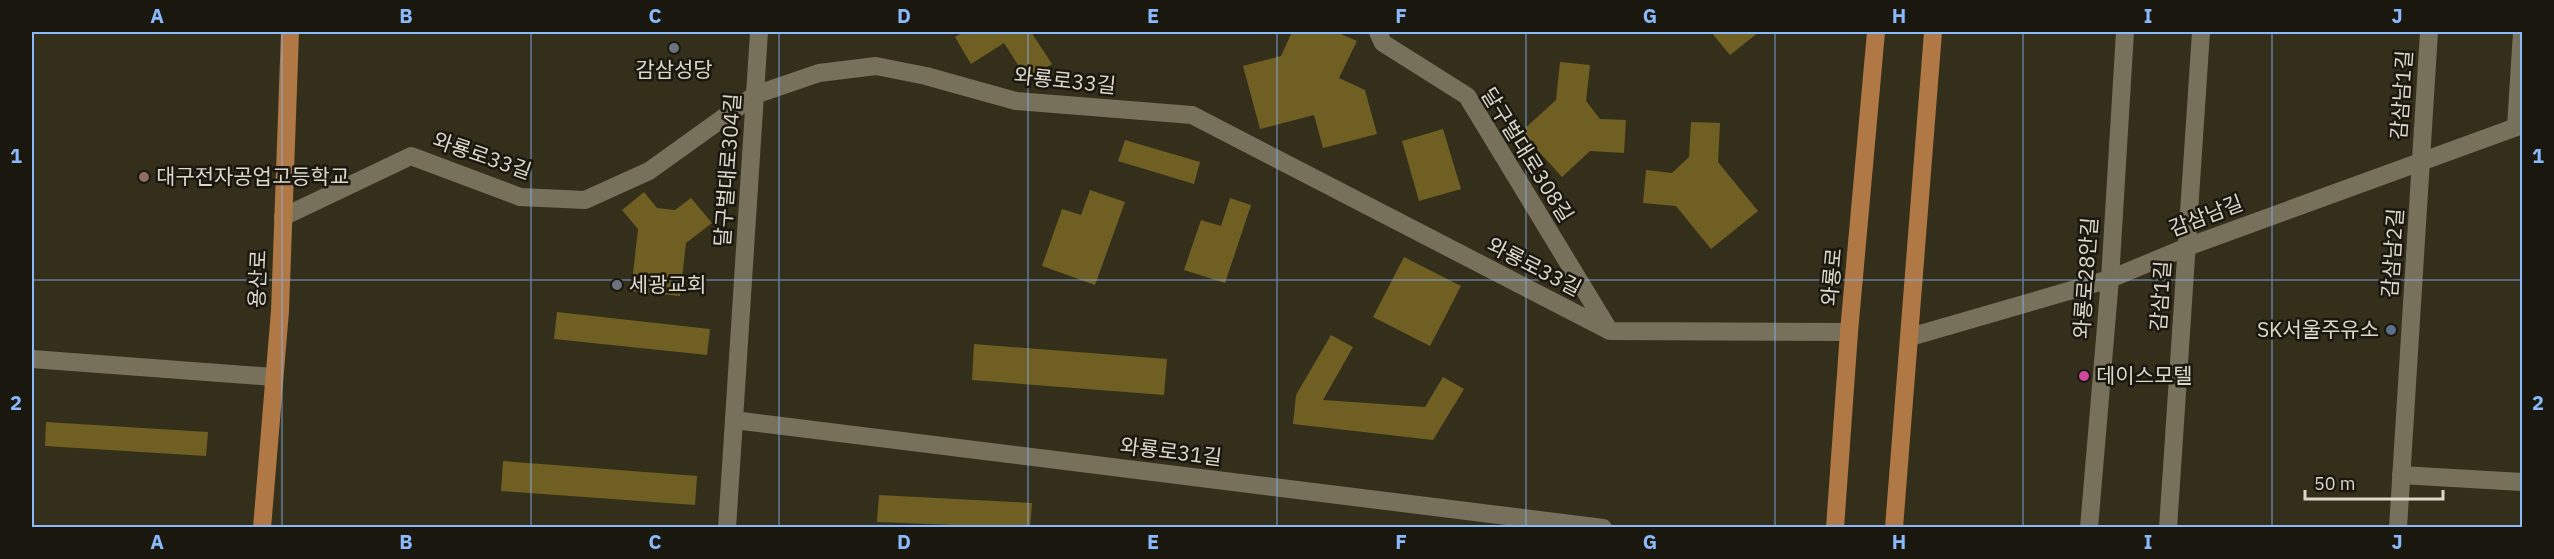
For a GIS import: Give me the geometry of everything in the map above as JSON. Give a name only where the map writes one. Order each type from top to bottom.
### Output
[{"type":"main road","name":"용산로","points":[[262,528],[274,377],[290,32]]},
{"type":"main road","name":"와룡로","points":[[1835,528],[1849,332],[1876,32]]},
{"type":"main road","points":[[1894,528],[1933,32]]},
{"type":"street","name":"달구벌대로304길","points":[[727,528],[759,32]]},
{"type":"street","name":"달구벌대로308길","points":[[1378,32],[1383,43],[1467,96],[1610,331]]},
{"type":"street","name":"와룡로28안길","points":[[2089,528],[2110,279],[2126,32]]},
{"type":"street","name":"감삼1길","points":[[2168,528],[2201,32]]},
{"type":"street","name":"감삼남1길","points":[[2421,162],[2429,32]]},
{"type":"street","name":"감삼남길","points":[[1910,337],[2110,279],[2187,247],[2519,126],[2523,32]]},
{"type":"street","name":"와룡로33길","points":[[283,217],[411,156],[520,196],[585,200],[649,171],[755,95],[819,73],[876,66],[926,76],[1016,101],[1192,115],[1610,331],[1849,332]]},
{"type":"street","name":"감삼남2길","points":[[2398,528],[2421,162]]},
{"type":"street","points":[[32,360],[274,377]]},
{"type":"street","name":"와룡로31길","points":[[734,420],[1602,528]]},
{"type":"street","points":[[2401,475],[2523,483]]},
{"type":"building","points":[[964,32],[1031,32],[1052,64],[1027,79],[1004,43],[971,64],[955,37]]},
{"type":"building","points":[[1292,32],[1336,32],[1357,41],[1339,78],[1365,90],[1377,134],[1323,148],[1314,115],[1260,129],[1243,66],[1281,56]]},
{"type":"building","points":[[1711,32],[1759,32],[1730,55]]},
{"type":"building","points":[[1560,62],[1590,65],[1586,101],[1600,119],[1626,120],[1624,153],[1590,151],[1562,177],[1521,132],[1556,100]]},
{"type":"building","points":[[1691,122],[1720,123],[1718,162],[1758,211],[1711,249],[1676,206],[1643,203],[1646,170],[1672,173],[1689,157]]},
{"type":"building","points":[[1443,129],[1461,189],[1419,201],[1402,141]]},
{"type":"building","points":[[1125,140],[1200,162],[1194,184],[1118,161]]},
{"type":"building","points":[[1090,190],[1125,202],[1095,285],[1042,266],[1062,209],[1081,215]]},
{"type":"building","points":[[644,192],[657,208],[675,210],[691,198],[712,223],[686,243],[680,296],[631,291],[638,229],[622,210]]},
{"type":"building","points":[[1230,198],[1251,205],[1225,283],[1184,270],[1201,220],[1221,226]]},
{"type":"building","points":[[1404,257],[1461,286],[1430,346],[1373,317]]},
{"type":"building","points":[[557,312],[710,329],[707,355],[554,339]]},
{"type":"building","points":[[1331,335],[1353,347],[1323,400],[1425,407],[1443,377],[1464,389],[1433,440],[1293,424],[1296,395]]},
{"type":"building","points":[[974,344],[1167,359],[1164,395],[972,380]]},
{"type":"building","points":[[46,422],[208,432],[206,456],[45,446]]},
{"type":"building","points":[[503,461],[697,476],[695,505],[501,491]]},
{"type":"building","points":[[879,495],[1032,503],[1030,528],[877,522]]},
{"type":"place","name":"감삼성당","points":[[674,48]]},
{"type":"place","name":"대구전자공업고등학교","points":[[144,177]]},
{"type":"place","name":"세광교회","points":[[617,285]]},
{"type":"place","name":"SK서울주유소","points":[[2391,330]]},
{"type":"place","name":"데이스모텔","points":[[2084,376]]}]
